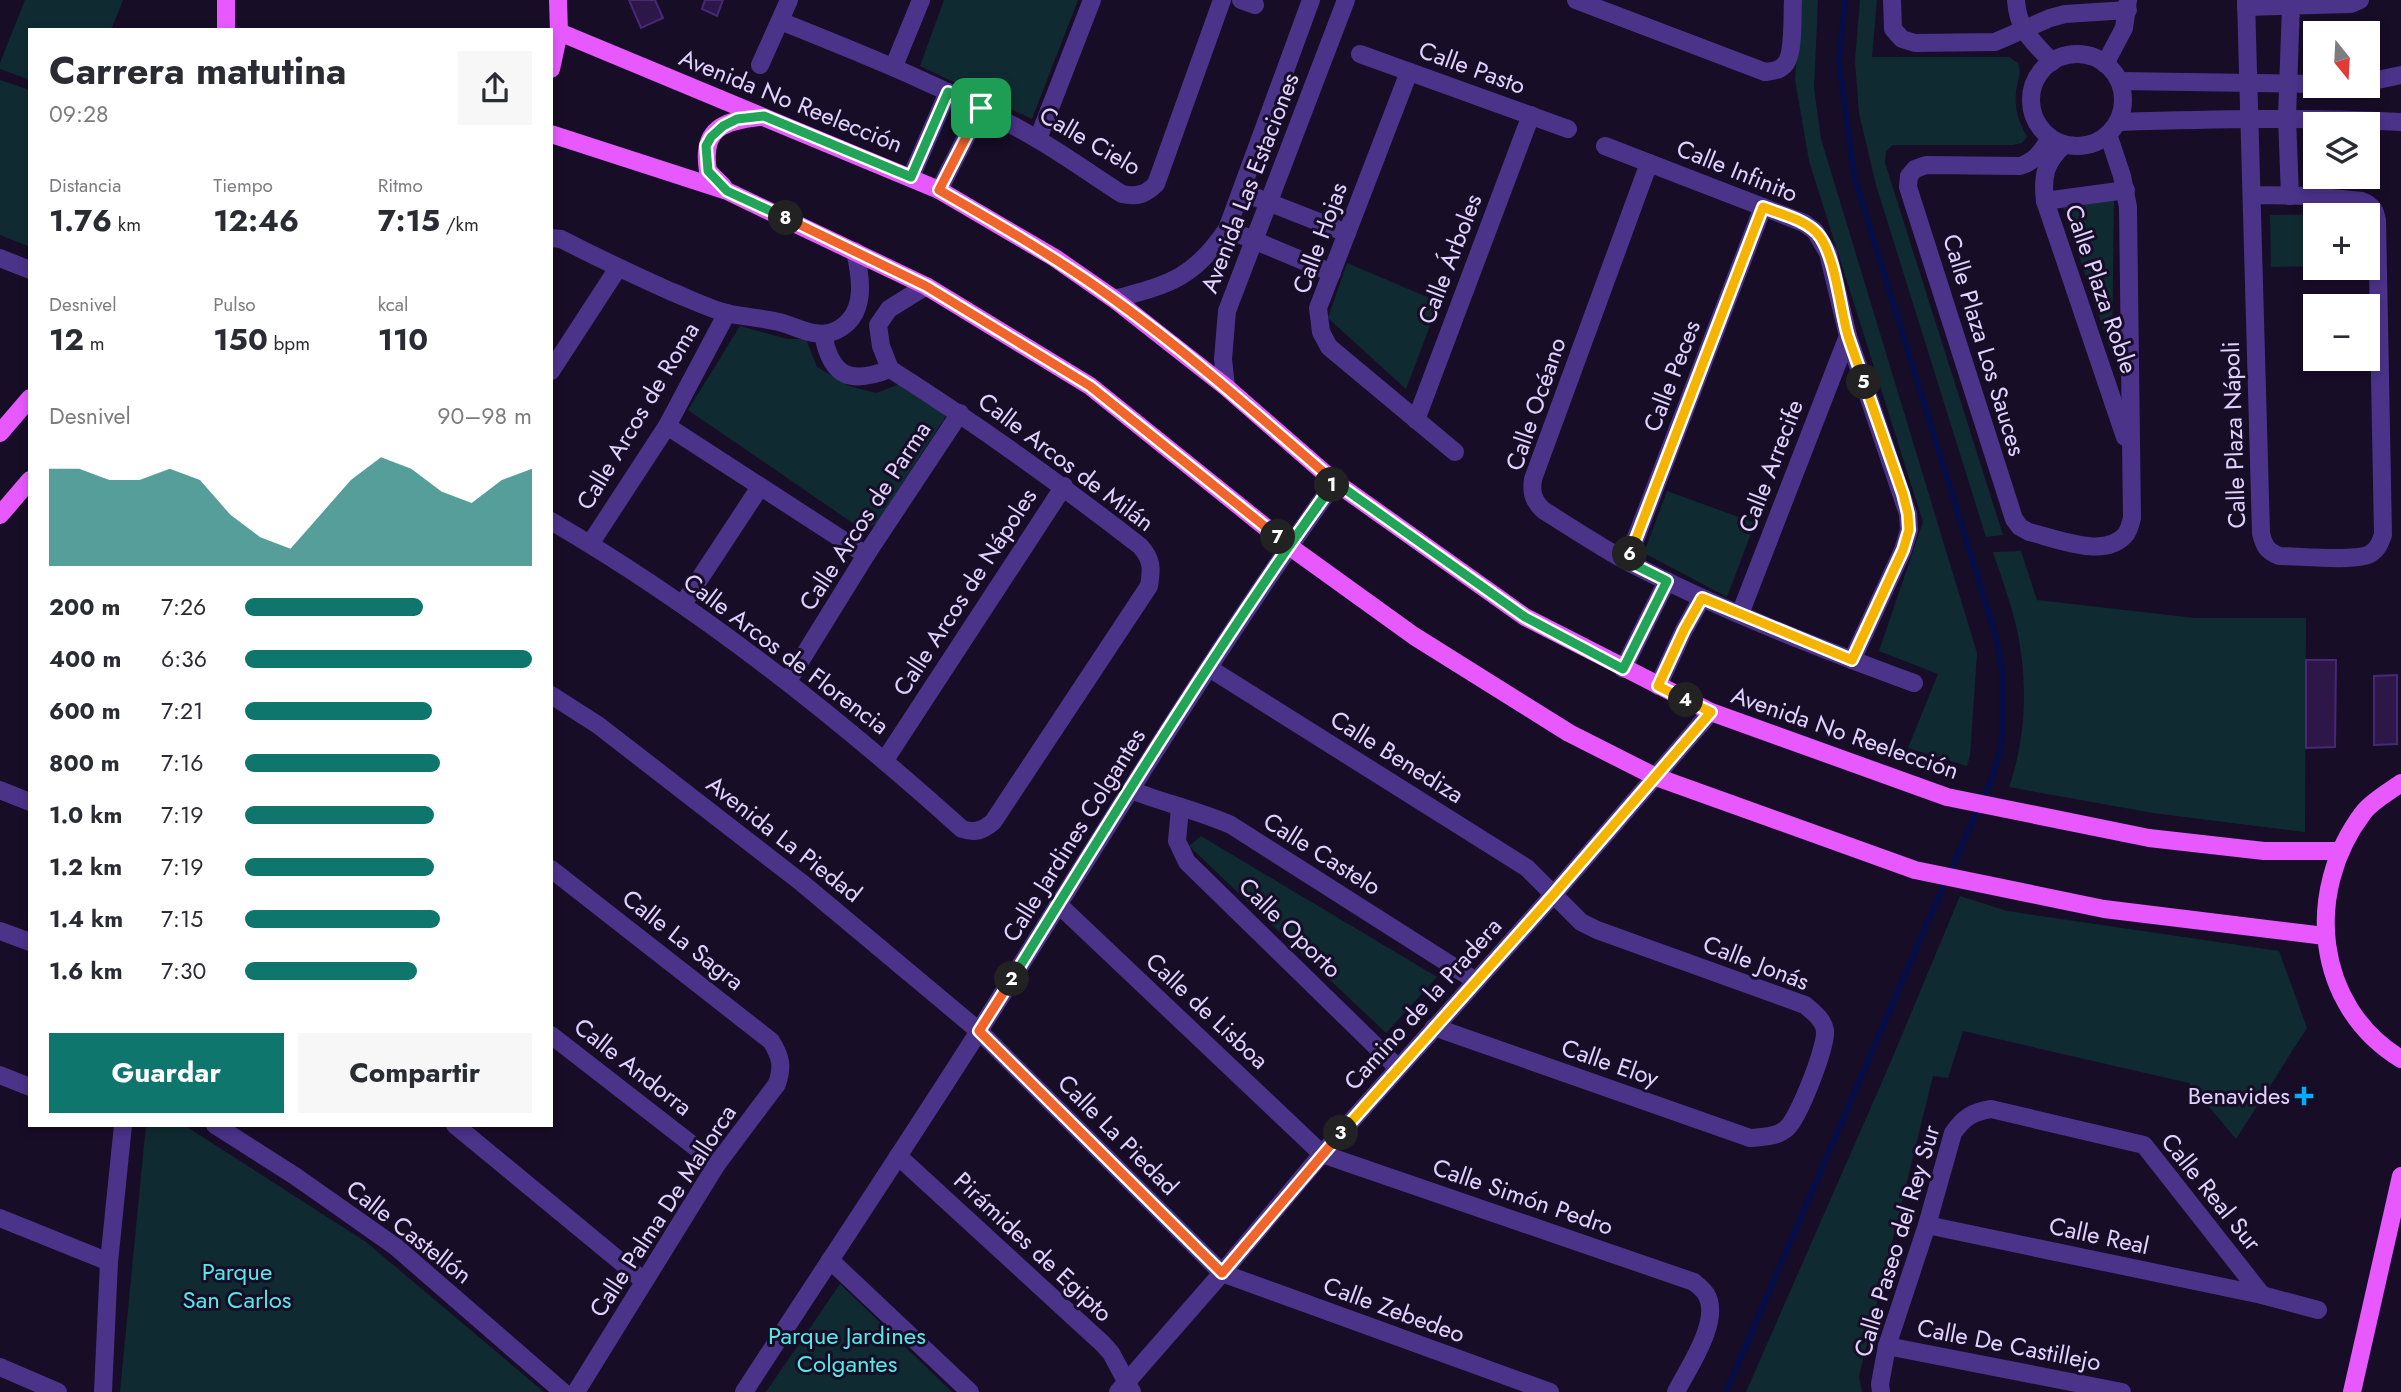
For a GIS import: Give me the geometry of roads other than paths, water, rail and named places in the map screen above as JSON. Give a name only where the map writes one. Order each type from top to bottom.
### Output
[{"type":"main road","points":[[226,0],[226,28]]},
{"type":"main road","points":[[553,60],[559,32],[558,0]]},
{"type":"main road","name":"Avenida No Reelección","points":[[559,32],[911,177],[939,190],[1055,258],[1114,299],[1226,387],[1335,482],[1525,617],[1711,712],[1947,797],[2149,838],[2264,851],[2339,851]]},
{"type":"main road","points":[[727,191],[708,171],[706,146],[723,126],[737,119],[764,116]]},
{"type":"main road","points":[[553,135],[727,191],[926,286],[1090,386],[1289,546],[1414,636],[1569,733],[1656,776],[1915,870],[2104,909],[2325,936]]},
{"type":"main road","points":[[0,433],[28,400]]},
{"type":"main road","points":[[0,515],[28,482]]},
{"type":"main road","points":[[2401,783],[2365,811],[2339,851],[2326,892],[2325,936],[2335,979],[2356,1018],[2386,1050],[2401,1059]]},
{"type":"main road","points":[[2352,1392],[2401,1176]]},
{"type":"street","points":[[760,65],[789,0]]},
{"type":"street","points":[[894,66],[921,0]]},
{"type":"street","points":[[1038,139],[1092,0]]},
{"type":"street","name":"Calle Cielo","points":[[780,21],[894,66],[981,108],[1038,139],[1122,194],[1135,197],[1147,193],[1156,184],[1222,0]]},
{"type":"street","name":"Avenida Las Estaciones","points":[[1114,299],[1163,286],[1190,272],[1210,254],[1227,229],[1311,0]]},
{"type":"street","name":"Avenida Las Estaciones","points":[[1226,387],[1223,359],[1227,311],[1346,0]]},
{"type":"street","points":[[1576,0],[1765,72],[1776,71],[1784,65],[1789,56],[1793,0]]},
{"type":"street","points":[[1892,0],[1893,29],[1902,39],[1915,43],[1995,42],[2050,18],[2128,5],[2124,28],[2105,64]]},
{"type":"street","points":[[2016,0],[2023,31],[2052,62]]},
{"type":"street","points":[[2246,4],[2351,4],[2360,0]]},
{"type":"street","name":"Calle Plaza Nápoli","points":[[2246,4],[2260,533],[2269,552],[2279,556],[2358,557],[2371,553],[2379,546],[2382,535],[2375,211],[2370,204],[2362,201],[2252,195]]},
{"type":"street","points":[[2290,196],[2287,117],[2291,6]]},
{"type":"street","name":"Calle Pasto","points":[[1360,54],[1568,128]]},
{"type":"street","points":[[2077,54],[2105,64],[2119,81],[2123,94],[2123,107],[2113,128],[2095,143],[2080,146],[2057,141],[2040,128],[2033,114],[2031,100],[2034,85],[2041,72],[2052,62],[2077,54]]},
{"type":"street","name":"Calle Hojas","points":[[1409,72],[1318,308],[1321,332],[1329,347],[1455,452]]},
{"type":"street","points":[[2380,79],[2401,75]]},
{"type":"street","points":[[2119,81],[2303,84]]},
{"type":"street","points":[[911,177],[948,92]]},
{"type":"street","points":[[939,190],[981,108]]},
{"type":"street","name":"Calle Árboles","points":[[1416,420],[1531,115]]},
{"type":"street","points":[[2113,128],[2249,117],[2401,122]]},
{"type":"street","name":"Calle Plaza Roble","points":[[2020,527],[2029,532],[2092,548],[2110,545],[2126,534],[2132,518],[2128,207],[2113,128]]},
{"type":"street","name":"Calle Plaza Los Sauces","points":[[2020,527],[2006,497],[1909,187],[1909,176],[1915,169],[1926,165],[2020,166],[2036,159],[2057,141]]},
{"type":"street","name":"Calle Plaza Roble","points":[[2057,141],[2054,154],[2046,166],[2043,182],[2045,201],[2130,453]]},
{"type":"street","name":"Calle Infinito","points":[[1605,146],[1804,223],[1823,240],[1848,336],[1908,514],[1909,530],[1903,550],[1852,660]]},
{"type":"street","name":"Calle Océano","points":[[1649,163],[1533,479],[1534,501],[1543,510],[1627,561],[1702,598],[1914,683]]},
{"type":"street","points":[[2045,201],[2126,190]]},
{"type":"street","points":[[1242,192],[1347,233]]},
{"type":"street","name":"Calle Peces","points":[[1627,561],[1763,207]]},
{"type":"street","points":[[1227,229],[1332,273]]},
{"type":"street","points":[[553,237],[618,268],[727,313],[774,321],[810,333],[822,334],[836,331],[855,312],[862,286],[855,251]]},
{"type":"street","points":[[0,258],[28,269]]},
{"type":"street","points":[[553,368],[618,268]]},
{"type":"street","points":[[822,334],[827,355],[837,370],[855,378],[873,376],[890,369],[881,346],[878,325],[889,309],[926,286]]},
{"type":"street","points":[[855,312],[878,325]]},
{"type":"street","name":"Calle Arcos de Roma","points":[[590,544],[667,426],[727,313]]},
{"type":"street","name":"Calle Arrecife","points":[[1740,614],[1848,336]]},
{"type":"street","name":"Calle Arcos de Milán","points":[[890,369],[960,413],[1064,486],[1150,556],[1152,569],[1149,586],[993,822],[983,830]]},
{"type":"street","name":"Calle Arcos de Parma","points":[[788,681],[866,555],[960,413]]},
{"type":"street","points":[[667,426],[866,555]]},
{"type":"street","name":"Calle Jardines Colgantes","points":[[744,1392],[979,1031],[1209,668],[1289,546],[1335,482]]},
{"type":"street","name":"Calle Arcos de Nápoles","points":[[885,760],[1064,486]]},
{"type":"street","points":[[683,604],[760,487]]},
{"type":"street","name":"Calle Arcos de Florencia","points":[[553,522],[683,604],[788,681],[885,760],[962,829],[971,832],[983,830]]},
{"type":"street","points":[[1623,669],[1667,581]]},
{"type":"street","points":[[1658,686],[1702,598]]},
{"type":"street","name":"Calle Benediza","points":[[1209,668],[1516,861],[1539,878],[1554,894]]},
{"type":"street","name":"Avenida La Piedad","points":[[553,696],[598,725],[802,883],[979,1031]]},
{"type":"street","name":"Camino de la Pradera","points":[[1125,1389],[1322,1154],[1554,894],[1711,712]]},
{"type":"street","points":[[0,790],[28,801]]},
{"type":"street","name":"Calle Castelo","points":[[1131,790],[1180,808],[1207,814],[1231,825],[1476,981]]},
{"type":"street","name":"Calle Oporto","points":[[1180,808],[1177,841],[1186,862],[1398,1068]]},
{"type":"street","name":"Calle La Sagra","points":[[553,871],[771,1041],[779,1055]]},
{"type":"street","name":"Calle Jonás","points":[[1554,894],[1581,922],[1597,930],[1805,1005],[1817,1015],[1824,1027],[1825,1044],[1797,1114],[1787,1128],[1771,1136]]},
{"type":"street","name":"Calle de Lisboa","points":[[1058,904],[1322,1154]]},
{"type":"street","points":[[0,931],[28,941]]},
{"type":"street","name":"Calle Eloy","points":[[1434,1027],[1751,1138],[1771,1136]]},
{"type":"street","name":"Calle La Piedad","points":[[979,1031],[1222,1273]]},
{"type":"street","name":"Calle Andorra","points":[[553,1037],[717,1164]]},
{"type":"street","name":"Calle Palma De Mallorca","points":[[576,1392],[717,1164],[777,1084],[782,1069],[779,1055]]},
{"type":"street","points":[[0,1075],[28,1086]]},
{"type":"street","name":"Calle Real Sur","points":[[1974,1112],[1992,1109],[2144,1145],[2262,1295]]},
{"type":"street","name":"Calle Paseo del Rey Sur","points":[[1881,1392],[1887,1346],[1927,1225],[1953,1133],[1961,1121],[1974,1112]]},
{"type":"street","points":[[103,1392],[109,1262],[123,1127]]},
{"type":"street","name":"Calle Castellón","points":[[218,1127],[295,1176],[396,1247],[563,1392]]},
{"type":"street","points":[[457,1127],[644,1281]]},
{"type":"street","name":"Calle Simón Pedro","points":[[1322,1154],[1693,1282],[1705,1293],[1711,1307],[1709,1325],[1676,1392]]},
{"type":"street","name":"Pirámides de Egipto","points":[[898,1156],[1111,1353],[1125,1389]]},
{"type":"street","points":[[0,1218],[109,1262]]},
{"type":"street","name":"Calle Real","points":[[1927,1225],[2262,1295]]},
{"type":"street","points":[[830,1260],[970,1392]]},
{"type":"street","name":"Calle Zebedeo","points":[[1222,1273],[1550,1392]]},
{"type":"street","points":[[2262,1295],[2318,1310]]},
{"type":"street","name":"Calle De Castillejo","points":[[1887,1346],[2122,1392]]},
{"type":"street","points":[[0,1367],[58,1392]]},
{"type":"waterway","points":[[1726,1392],[1993,776],[2001,748],[2002,671],[1997,640],[1854,176],[1839,61],[1845,0]]},
{"type":"place","name":"Benavides","points":[[2304,1096]]},
{"type":"park label","name":"Parque San Carlos","points":[[237,1286]]},
{"type":"park label","name":"Parque Jardines Colgantes","points":[[847,1350]]}]
